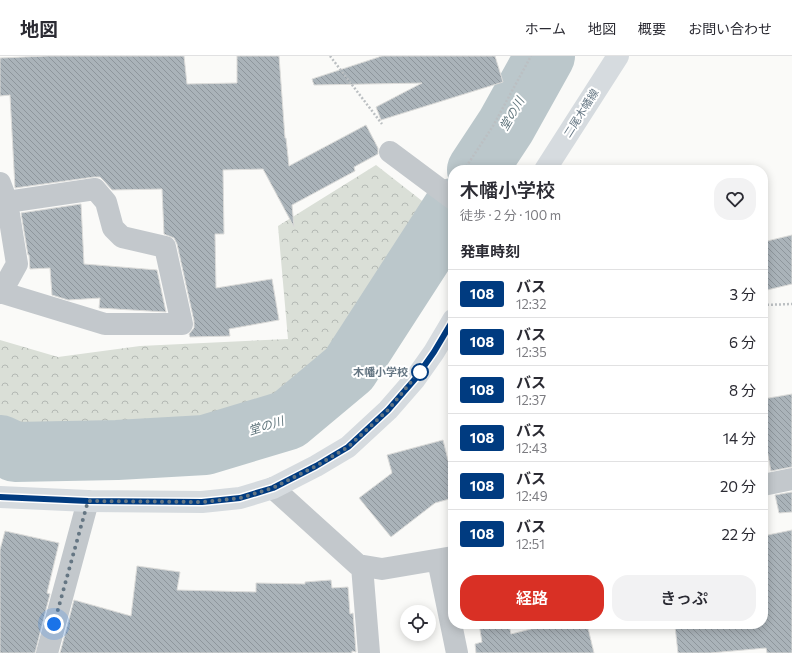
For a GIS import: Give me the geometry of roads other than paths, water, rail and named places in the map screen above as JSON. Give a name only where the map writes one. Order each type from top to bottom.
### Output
[{"type":"main road","name":"二尾木幡線","points":[[548,165],[618,56]]},
{"type":"main road","points":[[0,497],[88,501],[202,502],[240,498],[273,488],[316,466],[348,447],[388,410],[415,379],[448,328]]},
{"type":"street","points":[[390,152],[448,196]]},
{"type":"street","points":[[95,189],[106,202],[113,228],[122,237],[165,247],[182,324],[105,324],[1,293],[17,264],[3,193],[95,189]]},
{"type":"street","points":[[768,484],[792,479]]},
{"type":"street","points":[[273,488],[358,564],[382,570],[445,559],[448,582]]},
{"type":"street","points":[[47,653],[88,501]]},
{"type":"street","points":[[362,566],[369,653]]},
{"type":"street","points":[[454,629],[457,653]]},
{"type":"waterway","name":"堂の川","points":[[480,165],[506,126],[545,56]]},
{"type":"waterway","name":"堂の川","points":[[0,445],[15,452],[117,450],[205,445],[288,420],[349,369],[448,216]]},
{"type":"place","name":"木幡小学校","points":[[420,372]]}]
